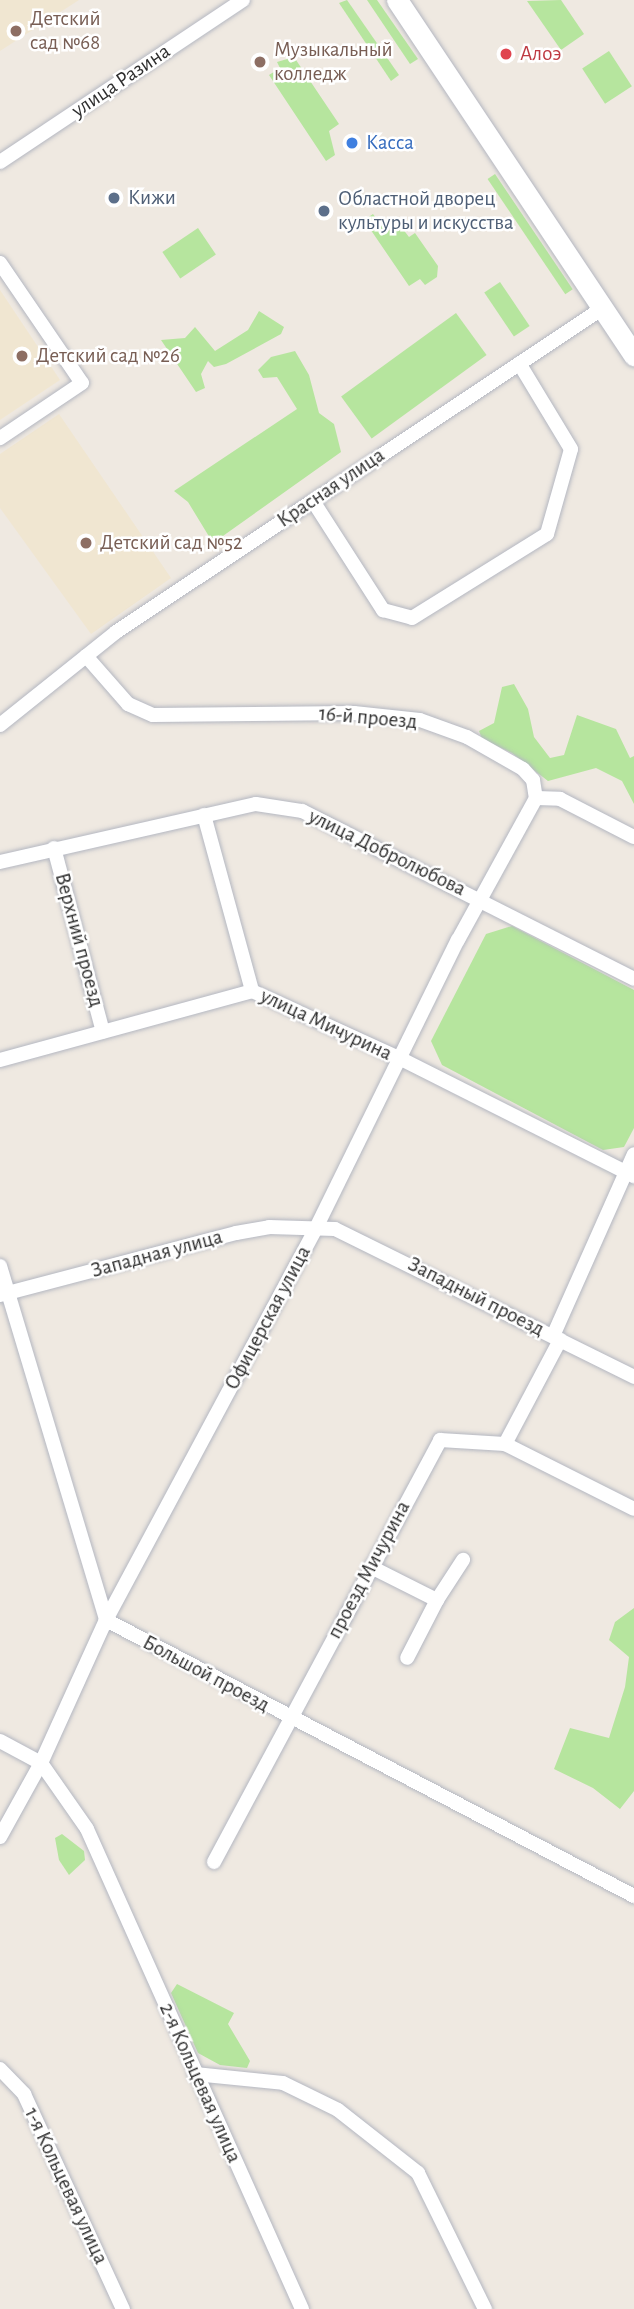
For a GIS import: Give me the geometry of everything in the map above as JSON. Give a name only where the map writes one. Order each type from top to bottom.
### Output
[{"type":"street","name":"улица Разина","points":[[0,162],[243,0]]},
{"type":"street","points":[[397,0],[600,310],[634,355]]},
{"type":"street","points":[[0,263],[82,383],[0,438]]},
{"type":"street","name":"Красная улица","points":[[0,725],[86,656],[600,310]]},
{"type":"street","points":[[313,501],[383,610],[412,618],[547,534],[571,449],[519,363]]},
{"type":"street","name":"16-й проезд","points":[[86,656],[128,704],[153,715],[354,713],[420,720],[467,737],[523,769],[533,780],[536,798]]},
{"type":"street","points":[[536,798],[560,799],[634,837]]},
{"type":"street","name":"Офицерская улица","points":[[0,1837],[41,1763],[106,1620],[316,1228],[480,899],[536,798]]},
{"type":"street","name":"улица Добролюбова","points":[[0,862],[256,804],[302,811],[634,979]]},
{"type":"street","points":[[204,815],[251,991]]},
{"type":"street","name":"Верхний проезд","points":[[54,848],[103,1032]]},
{"type":"street","name":"улица Мичурина","points":[[0,1060],[251,991],[401,1059],[629,1174]]},
{"type":"street","points":[[634,1154],[629,1174],[557,1338],[505,1444],[634,1509]]},
{"type":"street","name":"Западная улица","points":[[4,1294],[236,1233],[270,1227],[316,1228]]},
{"type":"street","name":"Западный проезд","points":[[316,1228],[351,1234],[634,1377]]},
{"type":"street","points":[[0,1266],[4,1294],[106,1620]]},
{"type":"street","name":"проезд Мичурина","points":[[214,1862],[288,1718],[440,1440],[505,1444]]},
{"type":"street","points":[[407,1658],[437,1600],[463,1560]]},
{"type":"street","points":[[371,1567],[437,1600]]},
{"type":"street","name":"Большой проезд","points":[[106,1620],[288,1718],[634,1896]]},
{"type":"street","points":[[0,1741],[41,1763]]},
{"type":"street","name":"2-я Кольцевая улица","points":[[41,1763],[87,1829],[302,2309]]},
{"type":"street","name":"1-я Кольцевая улица","points":[[0,2068],[24,2094],[123,2309]]},
{"type":"street","points":[[195,2074],[283,2083],[338,2110],[418,2173],[485,2309]]},
{"type":"shaded area","name":"Детский сад №68","points":[[0,0],[79,0],[0,51]]},
{"type":"shaded area","name":"Детский сад №26","points":[[0,290],[60,380],[0,420]]},
{"type":"shaded area","name":"Детский сад №52","points":[[59,414],[171,578],[91,634],[0,508],[0,454]]},
{"type":"green space","points":[[347,0],[399,75],[391,81],[339,3]]},
{"type":"green space","points":[[367,0],[377,0],[418,59],[410,64]]},
{"type":"green space","points":[[561,0],[584,34],[561,50],[527,1]]},
{"type":"green space","points":[[609,51],[632,86],[605,104],[582,68]]},
{"type":"green space","points":[[294,57],[339,124],[329,131],[335,155],[326,161],[269,75],[280,68],[277,62]]},
{"type":"green space","points":[[495,174],[573,289],[565,294],[488,179]]},
{"type":"green space","points":[[373,214],[386,232],[399,224],[409,237],[415,233],[438,266],[437,277],[425,285],[420,279],[409,286],[364,220]]},
{"type":"green space","points":[[198,228],[216,255],[180,279],[162,252]]},
{"type":"green space","points":[[500,282],[530,326],[514,337],[484,293]]},
{"type":"green space","points":[[259,311],[284,327],[281,334],[226,364],[214,367],[208,361],[201,374],[205,388],[196,392],[161,340],[185,338],[195,327],[215,351],[248,330]]},
{"type":"green space","points":[[456,313],[487,355],[372,439],[341,396]]},
{"type":"green space","points":[[295,351],[309,375],[319,413],[334,424],[341,452],[213,543],[188,502],[174,491],[297,409],[277,377],[263,378],[258,370],[271,357]]},
{"type":"green space","points":[[514,684],[528,709],[534,737],[550,758],[564,755],[577,715],[616,729],[630,758],[634,756],[634,804],[622,781],[596,768],[548,781],[512,753],[482,739],[479,731],[494,723],[502,687]]},
{"type":"green space","points":[[512,926],[634,990],[634,1128],[624,1147],[603,1150],[442,1065],[431,1041],[486,934]]},
{"type":"green space","points":[[634,1608],[634,1791],[620,1809],[593,1788],[554,1769],[570,1728],[609,1738],[625,1687],[629,1657],[609,1640],[615,1622]]},
{"type":"green space","points":[[62,1834],[84,1851],[85,1860],[69,1875],[59,1860],[55,1838]]},
{"type":"green space","points":[[177,1984],[234,2013],[228,2024],[250,2061],[247,2068],[220,2065],[198,2053],[171,1993]]},
{"type":"place","name":"Детский сад №68","points":[[16,31]]},
{"type":"place","name":"Алоэ","points":[[506,54]]},
{"type":"place","name":"Музыкальный колледж","points":[[260,62]]},
{"type":"place","name":"Касса","points":[[352,143]]},
{"type":"place","name":"Кижи","points":[[114,198]]},
{"type":"place","name":"Областной дворец культуры и искусства","points":[[324,211]]},
{"type":"place","name":"Детский сад №26","points":[[22,356]]},
{"type":"place","name":"Детский сад №52","points":[[86,543]]}]
